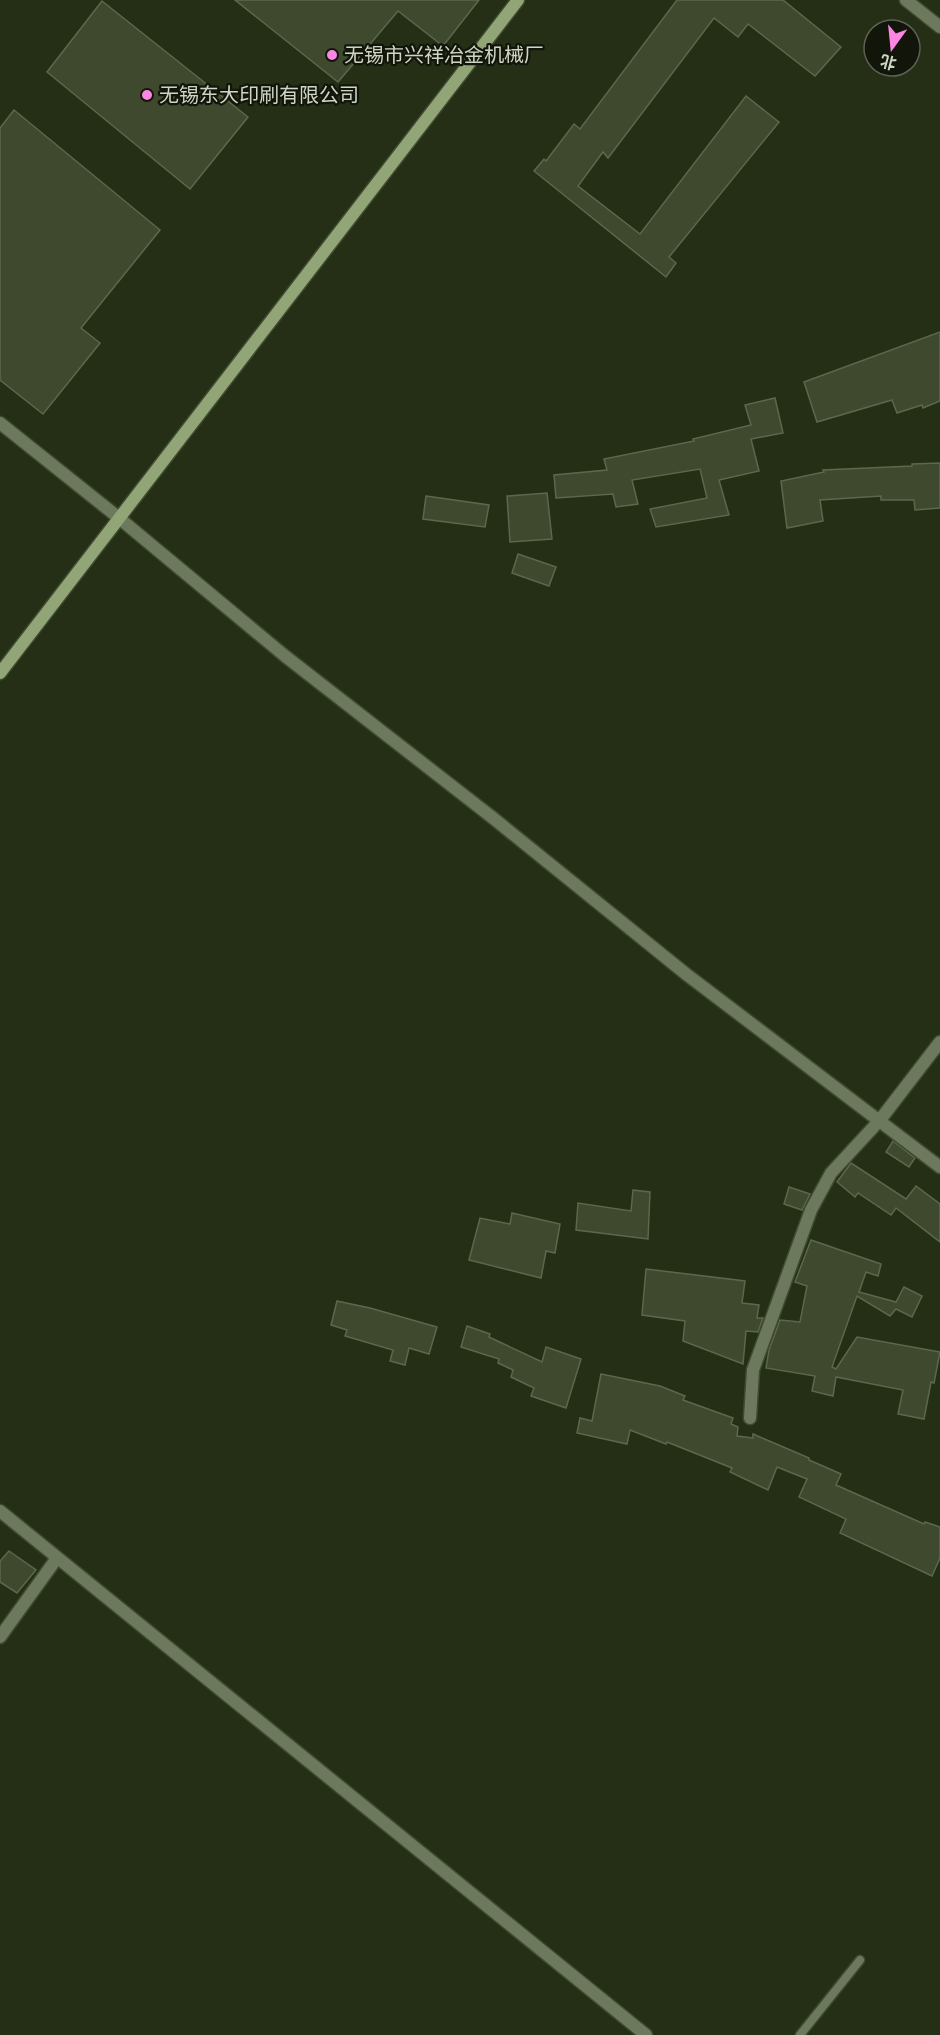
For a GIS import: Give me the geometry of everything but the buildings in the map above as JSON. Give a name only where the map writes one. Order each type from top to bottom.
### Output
[{"type":"street","points":[[0,673],[518,0]]},
{"type":"street","points":[[906,0],[940,27]]},
{"type":"street","points":[[0,423],[285,656],[493,818],[686,974],[940,1167]]},
{"type":"street","points":[[750,1418],[753,1370],[811,1210],[831,1173],[880,1120],[940,1042]]},
{"type":"street","points":[[0,1511],[646,2035]]},
{"type":"street","points":[[0,1637],[57,1558]]},
{"type":"lane","points":[[800,2035],[860,1960]]},
{"type":"place","name":"无锡市兴祥冶金机械厂","points":[[332,55]]},
{"type":"place","name":"无锡东大印刷有限公司","points":[[147,95]]}]
